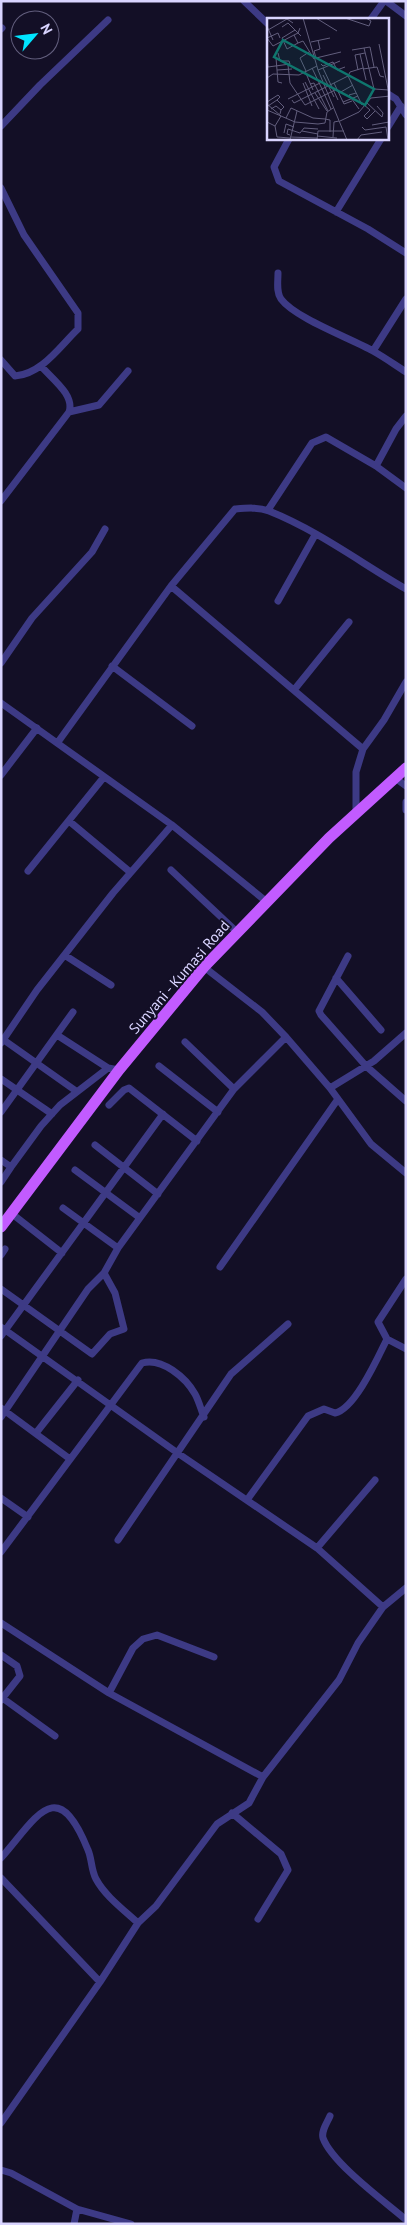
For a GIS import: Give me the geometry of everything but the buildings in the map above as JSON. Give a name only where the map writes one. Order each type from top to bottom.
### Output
[{"type":"main road","name":"Sunyani - Kumasi Road","points":[[1,1228],[114,1069],[237,932],[356,813],[406,768]]},
{"type":"street","points":[[244,1],[267,23]]},
{"type":"street","points":[[372,18],[385,1],[406,16]]},
{"type":"street","points":[[1,126],[40,85],[108,20]]},
{"type":"street","points":[[390,96],[401,106],[406,115]]},
{"type":"street","points":[[390,124],[401,106]]},
{"type":"street","points":[[288,140],[274,167],[279,181],[406,253]]},
{"type":"street","points":[[336,212],[380,140]]},
{"type":"street","points":[[1,188],[24,235],[78,313],[78,329],[41,366],[25,376],[15,376],[1,360]]},
{"type":"street","points":[[278,273],[277,288],[280,298],[290,308],[301,316],[373,351],[406,372]]},
{"type":"street","points":[[373,351],[406,300]]},
{"type":"street","points":[[1,501],[69,412],[71,405],[69,398],[41,366]]},
{"type":"street","points":[[69,412],[99,405],[128,371]]},
{"type":"street","points":[[376,466],[396,429],[406,416]]},
{"type":"street","points":[[268,510],[312,443],[326,437],[376,466],[406,488]]},
{"type":"street","points":[[58,742],[170,586],[235,509],[251,507],[268,510],[315,535],[406,589]]},
{"type":"street","points":[[1,663],[32,618],[92,552],[105,529]]},
{"type":"street","points":[[278,601],[315,535]]},
{"type":"street","points":[[170,586],[363,749]]},
{"type":"street","points":[[294,690],[350,622]]},
{"type":"street","points":[[112,666],[192,726]]},
{"type":"street","points":[[356,813],[356,772],[363,749],[384,720],[406,682]]},
{"type":"street","points":[[1,703],[172,825],[267,902]]},
{"type":"street","points":[[1,775],[37,728]]},
{"type":"street","points":[[28,871],[104,778]]},
{"type":"street","points":[[396,778],[406,786]]},
{"type":"street","points":[[406,802],[406,810]]},
{"type":"street","points":[[69,821],[130,872]]},
{"type":"street","points":[[76,1091],[37,1062],[2,1041],[37,990],[66,956],[130,872],[172,825]]},
{"type":"street","points":[[171,870],[237,932]]},
{"type":"street","points":[[66,956],[111,985]]},
{"type":"street","points":[[348,956],[319,1011],[320,1015],[366,1066],[406,1101]]},
{"type":"street","points":[[204,967],[262,1012],[330,1088],[371,1144],[406,1173]]},
{"type":"street","points":[[336,978],[381,1030]]},
{"type":"street","points":[[1,1112],[73,1012]]},
{"type":"street","points":[[330,1088],[366,1066],[406,1033]]},
{"type":"street","points":[[1,1182],[52,1114],[76,1091],[114,1069],[57,1035]]},
{"type":"street","points":[[70,1458],[3,1412],[88,1289],[104,1273],[118,1248],[234,1089],[286,1037]]},
{"type":"street","points":[[184,1042],[234,1089]]},
{"type":"street","points":[[159,1066],[218,1112]]},
{"type":"street","points":[[1,1079],[52,1114]]},
{"type":"street","points":[[109,1105],[124,1090],[129,1088],[197,1141]]},
{"type":"street","points":[[220,1267],[338,1099]]},
{"type":"street","points":[[163,1114],[3,1331],[42,1354],[179,1454],[317,1548],[383,1607]]},
{"type":"street","points":[[95,1145],[158,1194]]},
{"type":"street","points":[[1,1160],[11,1167]]},
{"type":"street","points":[[75,1170],[140,1218]]},
{"type":"street","points":[[63,1208],[118,1248]]},
{"type":"street","points":[[11,1213],[62,1253]]},
{"type":"street","points":[[1,1289],[92,1354],[110,1334],[124,1330],[115,1293],[104,1273]]},
{"type":"street","points":[[406,1279],[378,1322],[387,1338],[406,1349]]},
{"type":"street","points":[[118,1540],[179,1454],[231,1374],[288,1324]]},
{"type":"street","points":[[247,1500],[308,1416],[324,1409],[334,1413],[346,1408],[369,1373],[387,1338]]},
{"type":"street","points":[[1,1552],[142,1363],[147,1361],[162,1364],[177,1374],[195,1394],[204,1417]]},
{"type":"street","points":[[36,1433],[78,1380]]},
{"type":"street","points":[[317,1548],[375,1480]]},
{"type":"street","points":[[1,1498],[28,1516]]},
{"type":"street","points":[[1,2123],[100,1982],[138,1923],[156,1906],[217,1824],[249,1803],[262,1777],[339,1680],[358,1642],[383,1607],[406,1588]]},
{"type":"street","points":[[1,1623],[109,1693],[262,1777]]},
{"type":"street","points":[[109,1693],[133,1648],[143,1639],[158,1635],[214,1657]]},
{"type":"street","points":[[1,1655],[17,1666],[20,1671],[20,1676],[2,1698],[55,1736]]},
{"type":"street","points":[[1,1858],[42,1810],[54,1807],[62,1808],[72,1816],[79,1826],[91,1856],[96,1878],[101,1886],[138,1923]]},
{"type":"street","points":[[232,1813],[281,1854],[288,1870],[258,1918]]},
{"type":"street","points":[[1,1878],[100,1982]]},
{"type":"street","points":[[330,2116],[323,2130],[323,2138],[334,2154],[348,2170],[404,2220]]},
{"type":"street","points":[[1,2170],[11,2173],[77,2209],[131,2224]]},
{"type":"street","points":[[74,2224],[77,2209]]}]
